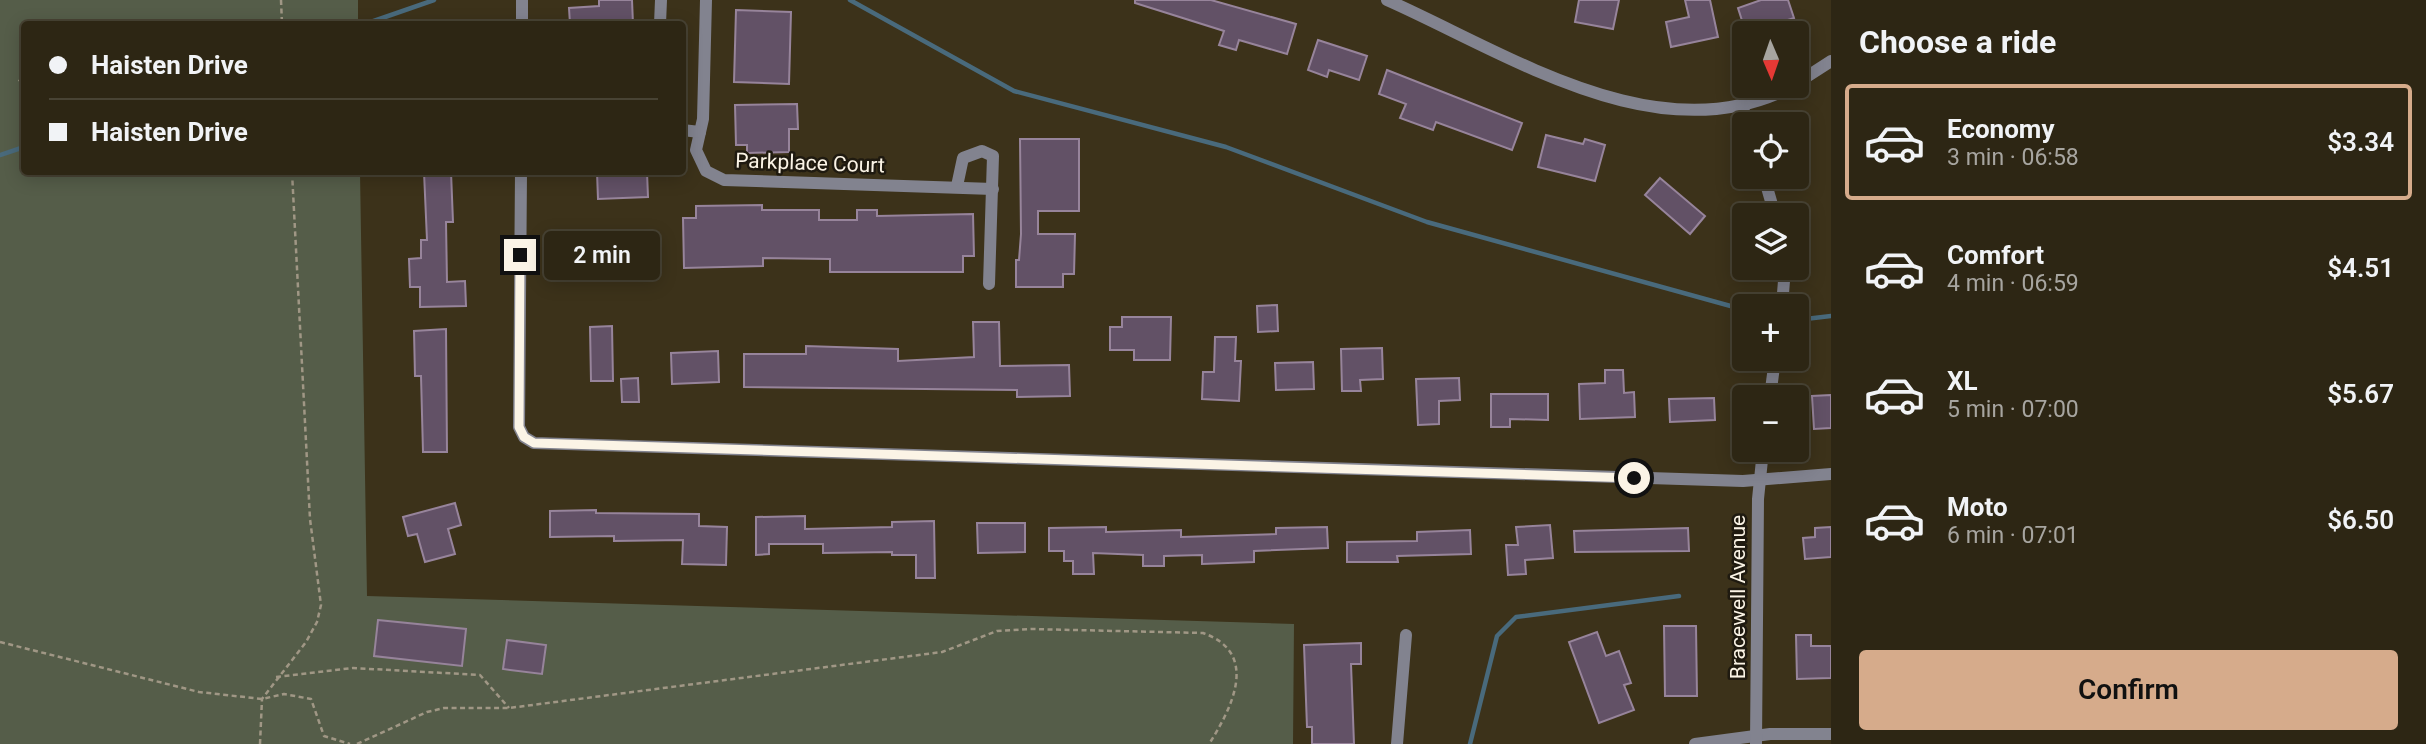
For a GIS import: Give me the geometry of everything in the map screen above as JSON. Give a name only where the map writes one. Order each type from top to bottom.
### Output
[{"type":"street","points":[[522,21],[523,0]]},
{"type":"street","points":[[660,21],[661,0]]},
{"type":"street","name":"Parkplace Court","points":[[706,0],[704,119],[696,150],[701,165],[712,176],[724,180],[993,189]]},
{"type":"street","points":[[1387,0],[1556,77],[1633,104],[1686,111],[1742,105],[1761,98]]},
{"type":"street","points":[[1810,75],[1831,61]]},
{"type":"street","points":[[1742,105],[1744,112]]},
{"type":"street","points":[[686,130],[700,132]]},
{"type":"street","points":[[957,186],[963,158],[982,151],[993,156],[995,161],[989,284]]},
{"type":"street","points":[[521,175],[519,427],[524,437],[534,443],[1759,480],[1831,474]]},
{"type":"street","name":"Bracewell Avenue","points":[[1756,740],[1761,462]]},
{"type":"street","points":[[1397,744],[1406,635]]},
{"type":"street","points":[[1695,744],[1831,734]]},
{"type":"path","points":[[281,0],[282,21]]},
{"type":"path","points":[[260,744],[262,699],[276,677],[306,642],[317,622],[321,605],[310,519],[292,175]]},
{"type":"path","points":[[357,744],[427,712],[444,708],[509,708],[942,652],[997,631],[1031,629],[1203,633],[1220,639],[1228,648],[1237,674],[1231,707],[1209,744]]},
{"type":"path","points":[[0,642],[171,687],[262,699],[284,694],[311,699],[324,736],[350,744]]},
{"type":"path","points":[[276,677],[353,668],[480,675],[509,708]]},
{"type":"green space","points":[[0,0],[358,0],[358,21],[21,21],[21,175],[360,175],[367,596],[1294,624],[1293,744],[0,744]]},
{"type":"building","points":[[599,0],[632,0],[633,21],[570,21],[569,8],[599,6]]},
{"type":"building","points":[[1135,0],[1211,0],[1296,24],[1287,54],[1239,40],[1236,50],[1219,45],[1224,31],[1135,3]]},
{"type":"building","points":[[1579,0],[1619,0],[1613,29],[1575,22]]},
{"type":"building","points":[[1685,0],[1710,0],[1718,37],[1671,47],[1666,22],[1689,17]]},
{"type":"building","points":[[1761,0],[1788,0],[1794,18],[1784,21],[1742,21],[1738,8]]},
{"type":"building","points":[[736,10],[791,12],[789,84],[734,82]]},
{"type":"building","points":[[1318,40],[1367,56],[1359,80],[1329,70],[1327,77],[1308,70]]},
{"type":"building","points":[[1387,70],[1522,123],[1512,150],[1436,122],[1433,130],[1400,118],[1406,104],[1379,94]]},
{"type":"building","points":[[797,104],[798,129],[789,129],[789,152],[747,153],[747,145],[736,145],[735,105]]},
{"type":"building","points":[[1546,135],[1583,144],[1585,139],[1605,145],[1595,181],[1538,167]]},
{"type":"building","points":[[1020,139],[1079,139],[1079,211],[1038,211],[1038,234],[1075,234],[1074,274],[1063,274],[1063,287],[1016,287],[1016,260],[1019,260],[1021,234]]},
{"type":"building","points":[[424,175],[451,175],[453,222],[446,222],[447,282],[465,281],[466,306],[420,307],[420,287],[410,287],[409,259],[421,258],[421,240],[427,240]]},
{"type":"building","points":[[597,175],[647,175],[648,197],[598,199]]},
{"type":"building","points":[[1660,178],[1705,216],[1690,234],[1645,195]]},
{"type":"building","points":[[762,205],[762,210],[819,210],[819,220],[857,220],[857,210],[877,210],[877,216],[973,214],[974,256],[963,256],[963,272],[830,272],[830,259],[763,258],[763,266],[684,268],[683,218],[696,218],[696,206]]},
{"type":"building","points":[[1277,305],[1278,331],[1258,332],[1257,306]]},
{"type":"building","points":[[1122,317],[1171,317],[1170,360],[1134,360],[1134,350],[1110,350],[1110,327],[1122,327]]},
{"type":"building","points":[[973,322],[999,322],[1000,366],[1069,365],[1070,396],[1017,397],[1017,390],[744,387],[744,354],[806,354],[806,346],[898,349],[898,361],[974,357]]},
{"type":"building","points":[[612,326],[613,381],[591,381],[590,327]]},
{"type":"building","points":[[446,329],[447,452],[423,452],[421,376],[415,376],[414,331]]},
{"type":"building","points":[[1215,337],[1236,337],[1235,361],[1241,361],[1239,401],[1202,399],[1203,372],[1214,372]]},
{"type":"building","points":[[1382,348],[1383,379],[1360,380],[1361,391],[1342,391],[1341,349]]},
{"type":"building","points":[[718,351],[719,382],[672,384],[671,353]]},
{"type":"building","points":[[1313,362],[1314,389],[1276,390],[1275,363]]},
{"type":"building","points":[[1605,370],[1623,370],[1624,393],[1634,392],[1635,417],[1580,419],[1579,384],[1605,383]]},
{"type":"building","points":[[638,378],[639,402],[622,402],[621,379]]},
{"type":"building","points":[[1459,378],[1460,400],[1439,401],[1439,424],[1418,425],[1416,379]]},
{"type":"building","points":[[1491,394],[1548,394],[1548,420],[1510,419],[1510,427],[1491,427]]},
{"type":"building","points":[[1831,395],[1831,428],[1814,429],[1812,396]]},
{"type":"building","points":[[1714,398],[1715,420],[1670,422],[1669,399]]},
{"type":"building","points":[[455,503],[461,525],[448,529],[455,554],[425,562],[417,534],[408,536],[403,517]]},
{"type":"building","points":[[596,510],[596,513],[699,514],[699,526],[727,527],[726,565],[682,564],[683,540],[614,541],[614,536],[550,537],[550,511]]},
{"type":"building","points":[[805,516],[805,529],[892,527],[892,522],[934,521],[935,578],[916,578],[916,555],[892,555],[892,552],[823,553],[823,544],[769,544],[769,554],[756,555],[756,517]]},
{"type":"building","points":[[977,523],[1025,523],[1025,552],[978,553]]},
{"type":"building","points":[[1550,525],[1553,558],[1525,560],[1526,574],[1508,575],[1506,545],[1518,545],[1516,527]]},
{"type":"building","points":[[1106,527],[1106,532],[1181,530],[1181,537],[1276,534],[1276,528],[1327,527],[1328,548],[1254,551],[1254,562],[1202,564],[1202,555],[1164,556],[1164,566],[1143,566],[1143,555],[1093,553],[1094,574],[1073,574],[1073,561],[1064,561],[1064,551],[1049,551],[1049,528]]},
{"type":"building","points":[[1831,527],[1831,557],[1805,559],[1803,538],[1815,537],[1815,528]]},
{"type":"building","points":[[1688,528],[1689,551],[1575,552],[1574,531]]},
{"type":"building","points":[[1470,530],[1471,554],[1397,556],[1398,562],[1347,562],[1347,542],[1417,541],[1417,532]]},
{"type":"building","points":[[378,620],[466,629],[462,666],[374,656]]},
{"type":"building","points":[[1664,626],[1696,626],[1697,696],[1665,696]]},
{"type":"building","points":[[1597,632],[1606,656],[1619,651],[1631,683],[1624,685],[1634,710],[1599,723],[1569,642]]},
{"type":"building","points":[[1796,635],[1811,635],[1811,646],[1831,646],[1831,678],[1797,679]]},
{"type":"building","points":[[507,640],[546,645],[542,674],[503,669]]},
{"type":"building","points":[[1361,643],[1361,664],[1351,664],[1354,744],[1312,744],[1312,727],[1307,727],[1304,645]]},
{"type":"waterway","points":[[374,21],[434,0]]},
{"type":"waterway","points":[[850,0],[1014,91],[1226,147],[1427,222],[1732,306]]},
{"type":"waterway","points":[[0,155],[21,148]]},
{"type":"waterway","points":[[1809,319],[1831,316]]},
{"type":"waterway","points":[[1470,744],[1497,636],[1516,617],[1679,596]]},
{"type":"route","points":[[520,255],[519,427],[524,437],[534,443],[1634,478]]}]
